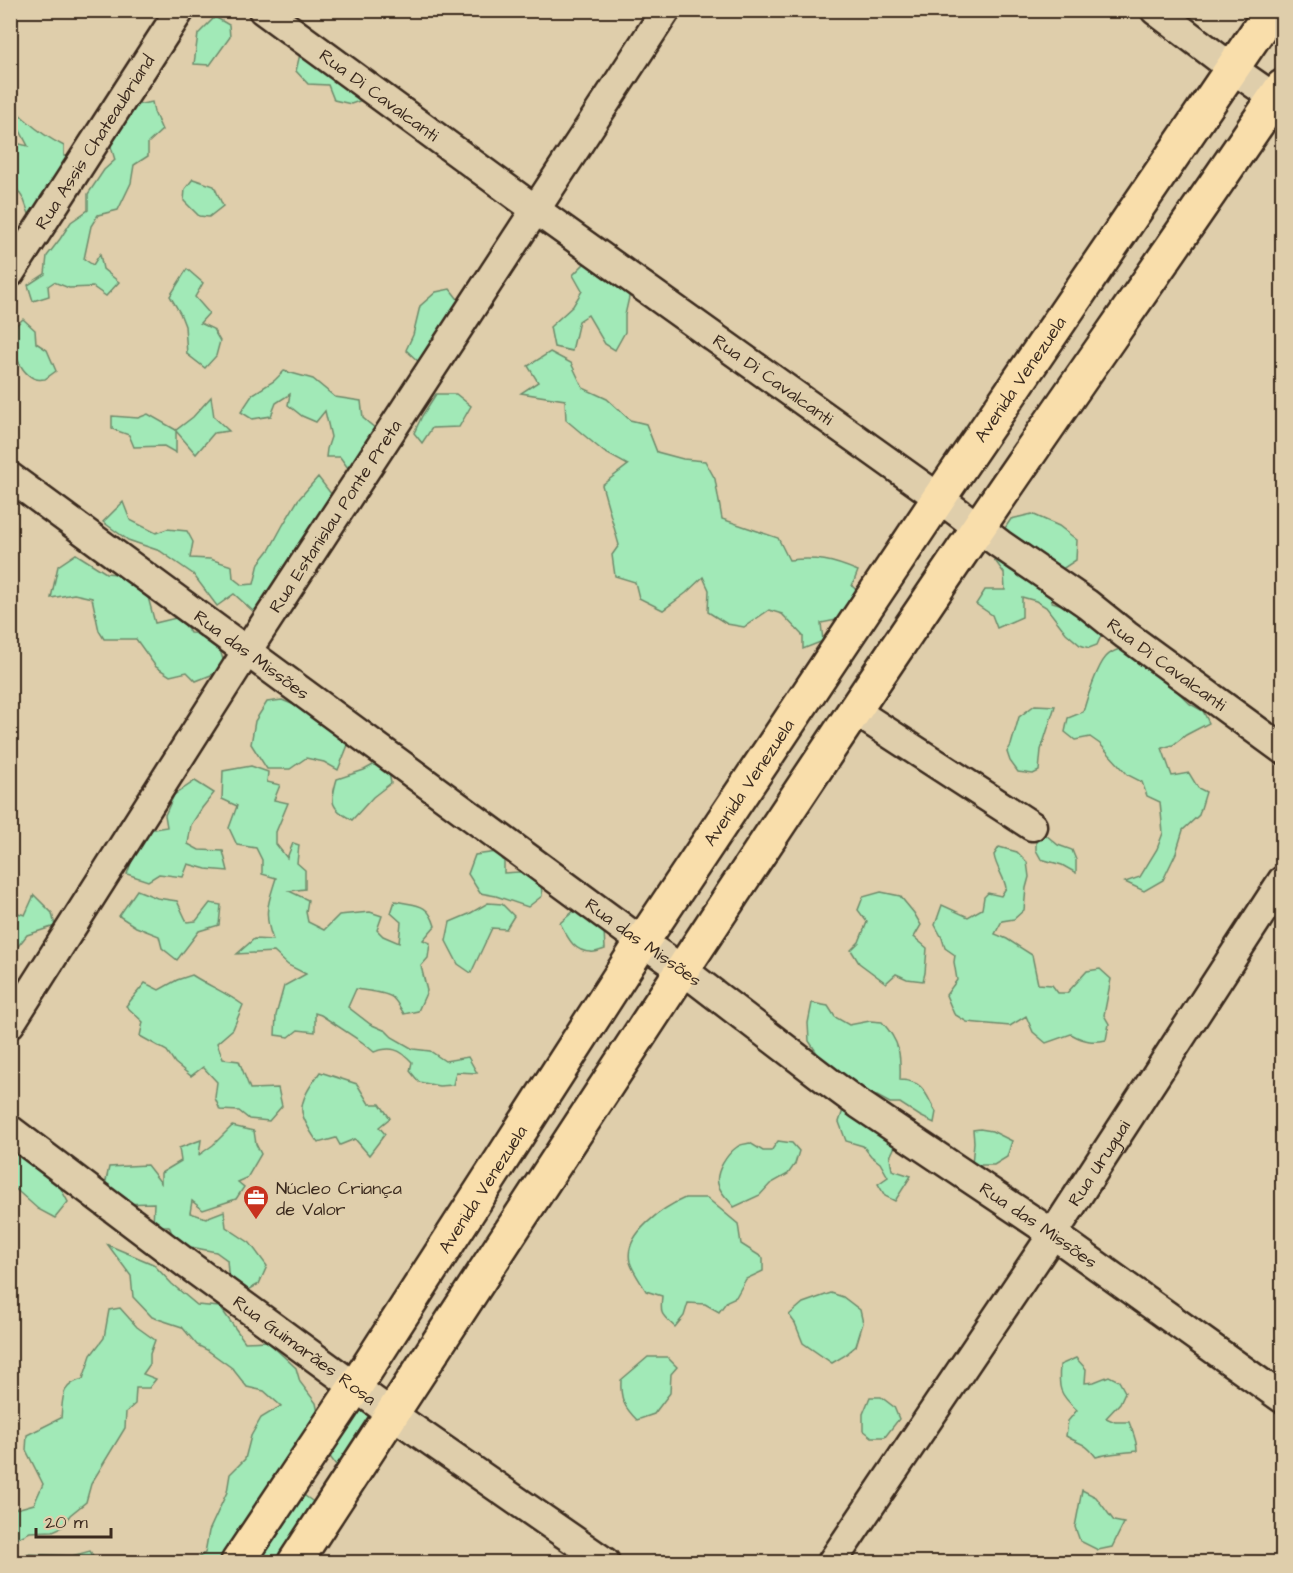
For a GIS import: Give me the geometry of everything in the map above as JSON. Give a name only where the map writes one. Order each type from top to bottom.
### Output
[{"type":"main road","name":"Avenida Venezuela","points":[[238,1563],[355,1387],[642,942],[939,498],[1272,10]]},
{"type":"main road","points":[[295,1563],[855,711],[978,528],[1280,96]]},
{"type":"street","name":"Rua Assis Chateaubriand","points":[[10,273],[180,10]]},
{"type":"street","name":"Rua Di Cavalcanti","points":[[263,10],[978,528],[1079,597],[1126,635],[1282,749]]},
{"type":"street","name":"Rua Estanislau Ponte Preta","points":[[10,1024],[248,651],[666,10]]},
{"type":"street","points":[[1155,10],[1233,69],[1280,96]]},
{"type":"street","name":"Rua das Missões","points":[[10,477],[683,970],[829,1082],[1053,1234],[1282,1398]]},
{"type":"street","points":[[855,711],[1032,826]]},
{"type":"street","name":"Rua Uruguai","points":[[832,1563],[1053,1234],[1282,881]]},
{"type":"street","name":"Rua Guimarães Rosa","points":[[10,1130],[187,1264],[392,1414],[605,1563]]},
{"type":"green space","points":[[215,17],[229,25],[230,37],[210,65],[194,64],[198,34]]},
{"type":"green space","points":[[300,54],[365,99],[351,104],[334,100],[328,85],[308,84],[296,71]]},
{"type":"green space","points":[[152,102],[162,130],[148,143],[148,156],[134,165],[131,183],[118,210],[98,215],[91,226],[84,259],[93,265],[100,254],[103,269],[119,282],[106,296],[93,287],[69,288],[54,282],[48,286],[49,296],[33,301],[28,285],[45,274],[47,256],[71,222],[88,210],[88,194],[104,170],[115,160],[106,130],[125,107]]},
{"type":"green space","points":[[10,107],[49,138],[64,146],[64,156],[81,158],[44,205],[29,214],[24,200],[11,180],[11,142],[28,146],[17,125],[11,125]]},
{"type":"green space","points":[[193,179],[214,186],[223,206],[209,217],[199,216],[184,201],[185,189]]},
{"type":"green space","points":[[590,258],[634,275],[625,315],[625,332],[615,350],[605,344],[588,315],[579,321],[572,351],[554,347],[550,327],[573,306],[582,291],[573,275]]},
{"type":"green space","points":[[187,269],[203,283],[195,297],[209,313],[200,323],[213,329],[220,341],[216,356],[205,368],[187,354],[185,326],[170,296]]},
{"type":"green space","points":[[450,289],[464,307],[421,364],[406,350],[413,335],[420,306],[436,292]]},
{"type":"green space","points":[[23,319],[35,330],[36,343],[47,350],[56,371],[45,379],[30,376],[17,358],[11,330]]},
{"type":"green space","points":[[550,352],[571,363],[583,388],[607,399],[630,420],[646,424],[657,452],[683,459],[705,461],[715,479],[722,519],[778,538],[789,560],[824,560],[858,571],[852,586],[862,595],[841,619],[821,623],[823,641],[803,649],[803,636],[782,614],[769,610],[744,627],[727,624],[708,612],[709,590],[703,577],[663,610],[639,598],[635,582],[615,576],[612,555],[619,545],[602,485],[628,465],[604,452],[566,420],[565,400],[521,393],[538,382],[528,366]]},
{"type":"green space","points":[[284,371],[313,379],[335,397],[361,401],[363,418],[376,429],[367,460],[348,468],[340,457],[326,457],[331,437],[325,411],[316,422],[302,416],[288,405],[290,394],[276,403],[271,416],[252,419],[241,412],[253,394],[274,381]]},
{"type":"green space","points":[[436,394],[456,394],[471,406],[459,427],[432,428],[422,443],[414,433]]},
{"type":"green space","points":[[211,397],[214,417],[229,431],[214,433],[196,454],[176,431],[176,453],[164,446],[134,447],[129,435],[112,429],[112,416],[138,418],[148,414],[176,430],[193,417]]},
{"type":"green space","points":[[318,477],[332,495],[262,619],[234,594],[217,606],[193,574],[160,551],[128,540],[103,522],[123,502],[130,520],[156,533],[167,529],[187,531],[193,542],[190,558],[210,559],[232,566],[233,578],[242,585],[254,584],[259,563],[270,549],[298,500]]},
{"type":"green space","points":[[1032,514],[1059,526],[1077,540],[1076,560],[1050,580],[1052,602],[1087,608],[1104,629],[1097,645],[1089,648],[1080,645],[1066,633],[1046,607],[1036,601],[1022,597],[1022,617],[997,628],[992,615],[976,604],[985,590],[1005,590],[1004,573],[994,559],[1010,570],[999,537],[1011,519]]},
{"type":"green space","points":[[76,554],[106,573],[129,575],[148,597],[155,623],[180,617],[190,633],[215,634],[226,669],[196,681],[187,672],[170,676],[156,667],[136,639],[104,639],[99,631],[92,598],[74,594],[51,598],[58,566]]},
{"type":"green space","points":[[1134,647],[1177,673],[1179,693],[1190,704],[1203,711],[1209,723],[1173,745],[1162,748],[1172,776],[1189,773],[1198,788],[1206,792],[1199,815],[1183,830],[1176,853],[1163,880],[1144,891],[1125,882],[1140,877],[1157,849],[1163,833],[1160,802],[1147,796],[1142,782],[1128,775],[1100,744],[1090,737],[1075,740],[1065,732],[1068,718],[1083,712],[1096,675],[1106,657],[1123,648]]},
{"type":"green space","points":[[282,700],[329,719],[335,735],[348,745],[338,770],[324,762],[306,758],[290,769],[267,769],[251,744],[255,721],[267,702]]},
{"type":"green space","points":[[1035,705],[1055,706],[1041,750],[1039,771],[1033,774],[1018,772],[1007,752],[1019,717]]},
{"type":"green space","points":[[386,758],[391,783],[373,797],[352,820],[339,812],[333,799],[337,779],[364,770]]},
{"type":"green space","points":[[251,766],[268,772],[267,782],[280,785],[274,800],[288,803],[276,832],[276,844],[287,858],[293,843],[299,845],[297,863],[305,870],[305,889],[289,891],[308,900],[306,912],[308,922],[324,930],[339,915],[370,912],[382,916],[377,930],[383,936],[399,943],[401,922],[391,913],[395,901],[420,906],[432,918],[435,926],[423,940],[430,943],[428,958],[421,966],[427,991],[418,1011],[404,1014],[390,996],[356,989],[348,1007],[370,1024],[386,1031],[413,1049],[430,1051],[445,1061],[468,1057],[477,1073],[456,1072],[453,1085],[439,1086],[419,1082],[410,1071],[412,1062],[403,1054],[390,1049],[374,1052],[315,1013],[315,1032],[298,1030],[289,1037],[275,1035],[276,1015],[284,986],[306,974],[288,965],[274,952],[237,954],[254,939],[273,940],[267,915],[276,878],[262,874],[262,860],[256,848],[237,845],[229,828],[237,806],[222,799],[223,771]]},
{"type":"green space","points":[[195,781],[214,793],[191,825],[188,844],[199,850],[223,851],[228,871],[206,869],[188,864],[183,877],[159,874],[148,881],[127,874],[142,831],[167,827],[165,815],[174,795]]},
{"type":"green space","points":[[1046,835],[1058,845],[1072,850],[1076,860],[1076,873],[1062,865],[1041,859],[1036,850],[1036,838]]},
{"type":"green space","points":[[999,847],[1017,852],[1027,862],[1029,877],[1024,910],[1014,919],[1002,921],[995,934],[1032,955],[1038,984],[1052,985],[1058,993],[1067,993],[1087,971],[1100,969],[1111,979],[1104,1015],[1109,1024],[1106,1040],[1088,1041],[1071,1034],[1046,1043],[1033,1032],[1026,1016],[1010,1026],[967,1022],[954,1014],[946,995],[957,980],[955,955],[945,948],[935,925],[942,905],[968,917],[982,909],[984,897],[988,893],[1001,896],[1006,888],[994,855]]},
{"type":"green space","points":[[497,852],[504,861],[504,873],[534,871],[541,880],[542,896],[528,907],[480,893],[468,874],[475,855]]},
{"type":"green space","points":[[137,890],[157,898],[177,901],[187,922],[196,921],[210,903],[221,905],[219,925],[199,931],[177,960],[162,948],[159,936],[136,927],[119,916]]},
{"type":"green space","points":[[881,892],[900,896],[921,925],[914,937],[927,948],[923,981],[907,979],[896,974],[886,983],[859,963],[851,950],[859,942],[867,922],[858,910],[863,897]]},
{"type":"green space","points":[[34,895],[52,913],[55,926],[27,935],[11,955],[11,911],[25,915]]},
{"type":"green space","points":[[488,903],[502,904],[514,916],[506,929],[492,928],[471,973],[458,964],[446,941],[450,922]]},
{"type":"green space","points":[[575,910],[604,930],[605,949],[594,952],[585,951],[571,942],[560,923]]},
{"type":"green space","points":[[192,975],[243,1005],[233,1029],[217,1043],[223,1059],[239,1061],[250,1089],[278,1088],[282,1106],[269,1121],[249,1119],[239,1111],[220,1110],[215,1098],[217,1082],[203,1067],[191,1076],[175,1063],[167,1051],[140,1036],[143,1022],[126,1006],[145,983],[159,990]]},
{"type":"green space","points":[[812,1003],[828,1006],[835,1017],[849,1025],[870,1021],[882,1022],[896,1042],[900,1080],[919,1086],[936,1112],[934,1123],[900,1103],[890,1103],[877,1096],[863,1096],[896,1144],[890,1157],[892,1170],[911,1176],[895,1201],[885,1196],[878,1184],[888,1177],[880,1163],[863,1146],[846,1141],[839,1122],[845,1104],[831,1074],[809,1041],[808,1023]]},
{"type":"green space","points":[[320,1072],[357,1084],[369,1104],[380,1104],[390,1118],[379,1127],[385,1134],[369,1155],[355,1139],[340,1145],[336,1138],[318,1143],[308,1128],[302,1112],[303,1102]]},
{"type":"green space","points":[[232,1126],[254,1131],[256,1144],[261,1154],[247,1178],[238,1182],[244,1187],[236,1199],[203,1210],[192,1201],[190,1213],[206,1218],[224,1211],[226,1227],[250,1243],[267,1266],[259,1284],[245,1292],[229,1284],[227,1260],[216,1252],[176,1244],[169,1226],[153,1226],[154,1203],[118,1204],[104,1190],[109,1167],[147,1165],[161,1183],[161,1173],[181,1161],[179,1148],[201,1140],[199,1155]]},
{"type":"green space","points":[[973,1130],[992,1131],[1012,1141],[1007,1157],[994,1165],[972,1165]]},
{"type":"green space","points":[[778,1141],[792,1143],[799,1151],[795,1164],[788,1174],[770,1184],[760,1195],[734,1207],[718,1184],[718,1174],[726,1159],[738,1146],[750,1143],[763,1151],[771,1151]]},
{"type":"green space","points":[[10,1144],[54,1176],[68,1202],[55,1218],[38,1209],[11,1185]]},
{"type":"green space","points":[[685,1198],[707,1198],[738,1224],[741,1244],[763,1258],[763,1271],[746,1279],[736,1297],[727,1301],[719,1312],[705,1304],[688,1303],[684,1316],[675,1327],[662,1314],[662,1296],[646,1291],[637,1277],[630,1262],[629,1252],[633,1241],[647,1223]]},
{"type":"green space","points":[[108,1245],[153,1264],[197,1305],[220,1307],[245,1342],[267,1341],[296,1368],[300,1382],[316,1403],[321,1427],[234,1562],[192,1562],[205,1553],[209,1531],[227,1492],[230,1474],[245,1459],[251,1436],[261,1418],[281,1406],[264,1391],[247,1387],[232,1368],[197,1345],[182,1327],[152,1317],[133,1297],[131,1276]]},
{"type":"green space","points":[[831,1293],[843,1297],[860,1310],[863,1323],[856,1346],[832,1363],[803,1343],[789,1315],[803,1303]]},
{"type":"green space","points":[[120,1308],[137,1327],[155,1340],[150,1354],[150,1364],[143,1374],[156,1379],[149,1388],[136,1388],[135,1404],[126,1412],[125,1428],[91,1484],[86,1502],[70,1515],[62,1527],[53,1531],[30,1532],[18,1538],[11,1534],[11,1509],[34,1504],[43,1484],[26,1450],[27,1435],[61,1418],[66,1389],[83,1379],[91,1355],[104,1338],[109,1310]]},
{"type":"green space","points":[[648,1357],[667,1357],[677,1367],[671,1374],[670,1393],[654,1414],[637,1420],[624,1402],[621,1380]]},
{"type":"green space","points":[[1076,1358],[1086,1369],[1085,1383],[1109,1376],[1119,1381],[1125,1392],[1120,1403],[1106,1418],[1115,1422],[1129,1422],[1136,1440],[1137,1451],[1096,1457],[1085,1446],[1066,1436],[1068,1421],[1077,1410],[1061,1390],[1060,1365]]},
{"type":"green space","points":[[870,1397],[881,1397],[894,1407],[899,1419],[885,1437],[872,1437],[863,1430],[863,1414]]},
{"type":"green space","points":[[349,1403],[379,1414],[349,1458],[336,1465],[328,1454]]},
{"type":"green space","points":[[299,1483],[305,1496],[318,1505],[310,1562],[244,1562]]},
{"type":"green space","points":[[1082,1490],[1096,1497],[1114,1521],[1124,1523],[1112,1547],[1098,1550],[1080,1541],[1075,1527]]},
{"type":"green space","points":[[90,1551],[97,1562],[24,1562],[26,1554],[72,1556]]},
{"type":"place","name":"Núcleo Criança de Valor","points":[[256,1221]]}]
